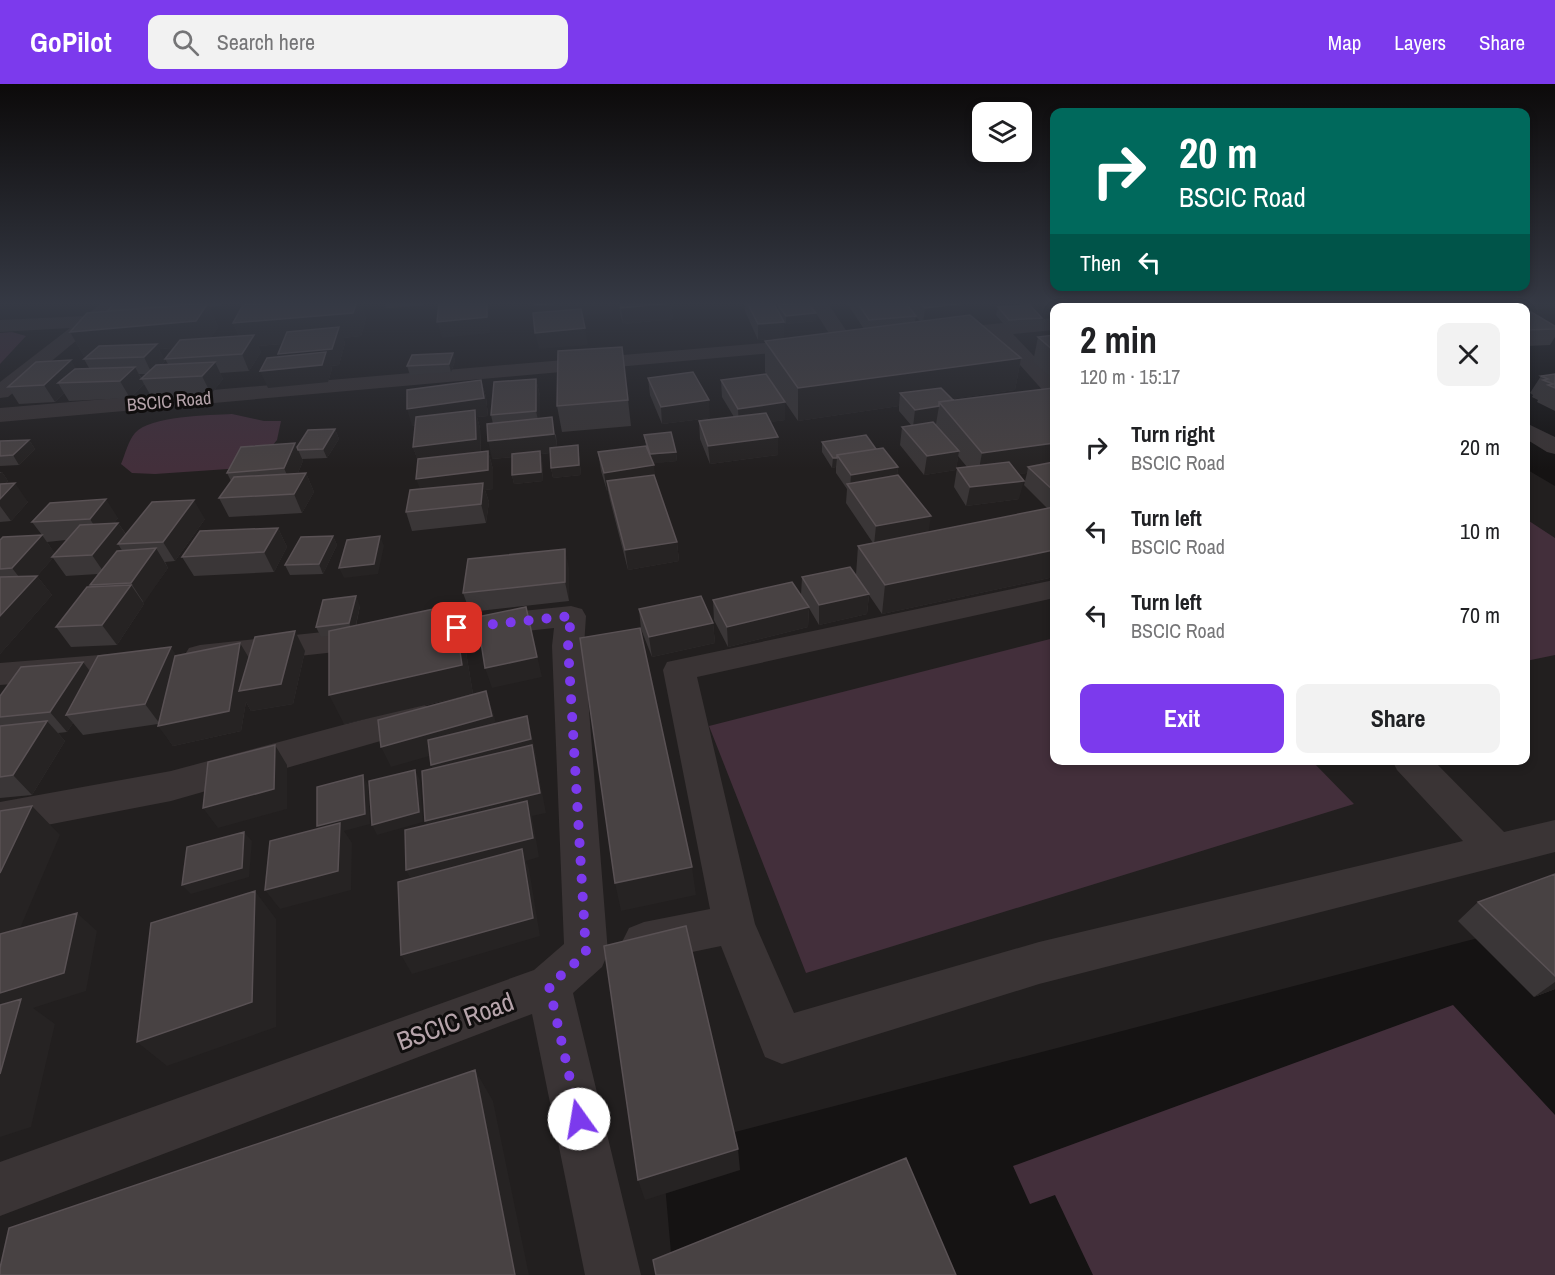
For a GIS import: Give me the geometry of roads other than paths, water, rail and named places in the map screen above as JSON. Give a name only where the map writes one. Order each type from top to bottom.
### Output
[{"type":"street","points":[[0,392],[43,358]]},
{"type":"street","name":"BSCIC Road","points":[[0,415],[664,358]]},
{"type":"street","points":[[1025,358],[1050,385]]},
{"type":"street","points":[[1530,432],[1555,447]]},
{"type":"street","points":[[1050,590],[679,670],[734,924],[782,1040],[1039,963],[1555,836]]},
{"type":"street","points":[[0,674],[167,660],[571,616],[568,646],[586,953],[734,924]]},
{"type":"street","points":[[7,706],[33,671]]},
{"type":"street","points":[[0,818],[171,786],[442,711]]},
{"type":"street","points":[[1415,765],[1496,850]]},
{"type":"street","name":"BSCIC Road","points":[[0,1189],[549,986],[586,953]]},
{"type":"street","points":[[549,986],[613,1275]]}]
